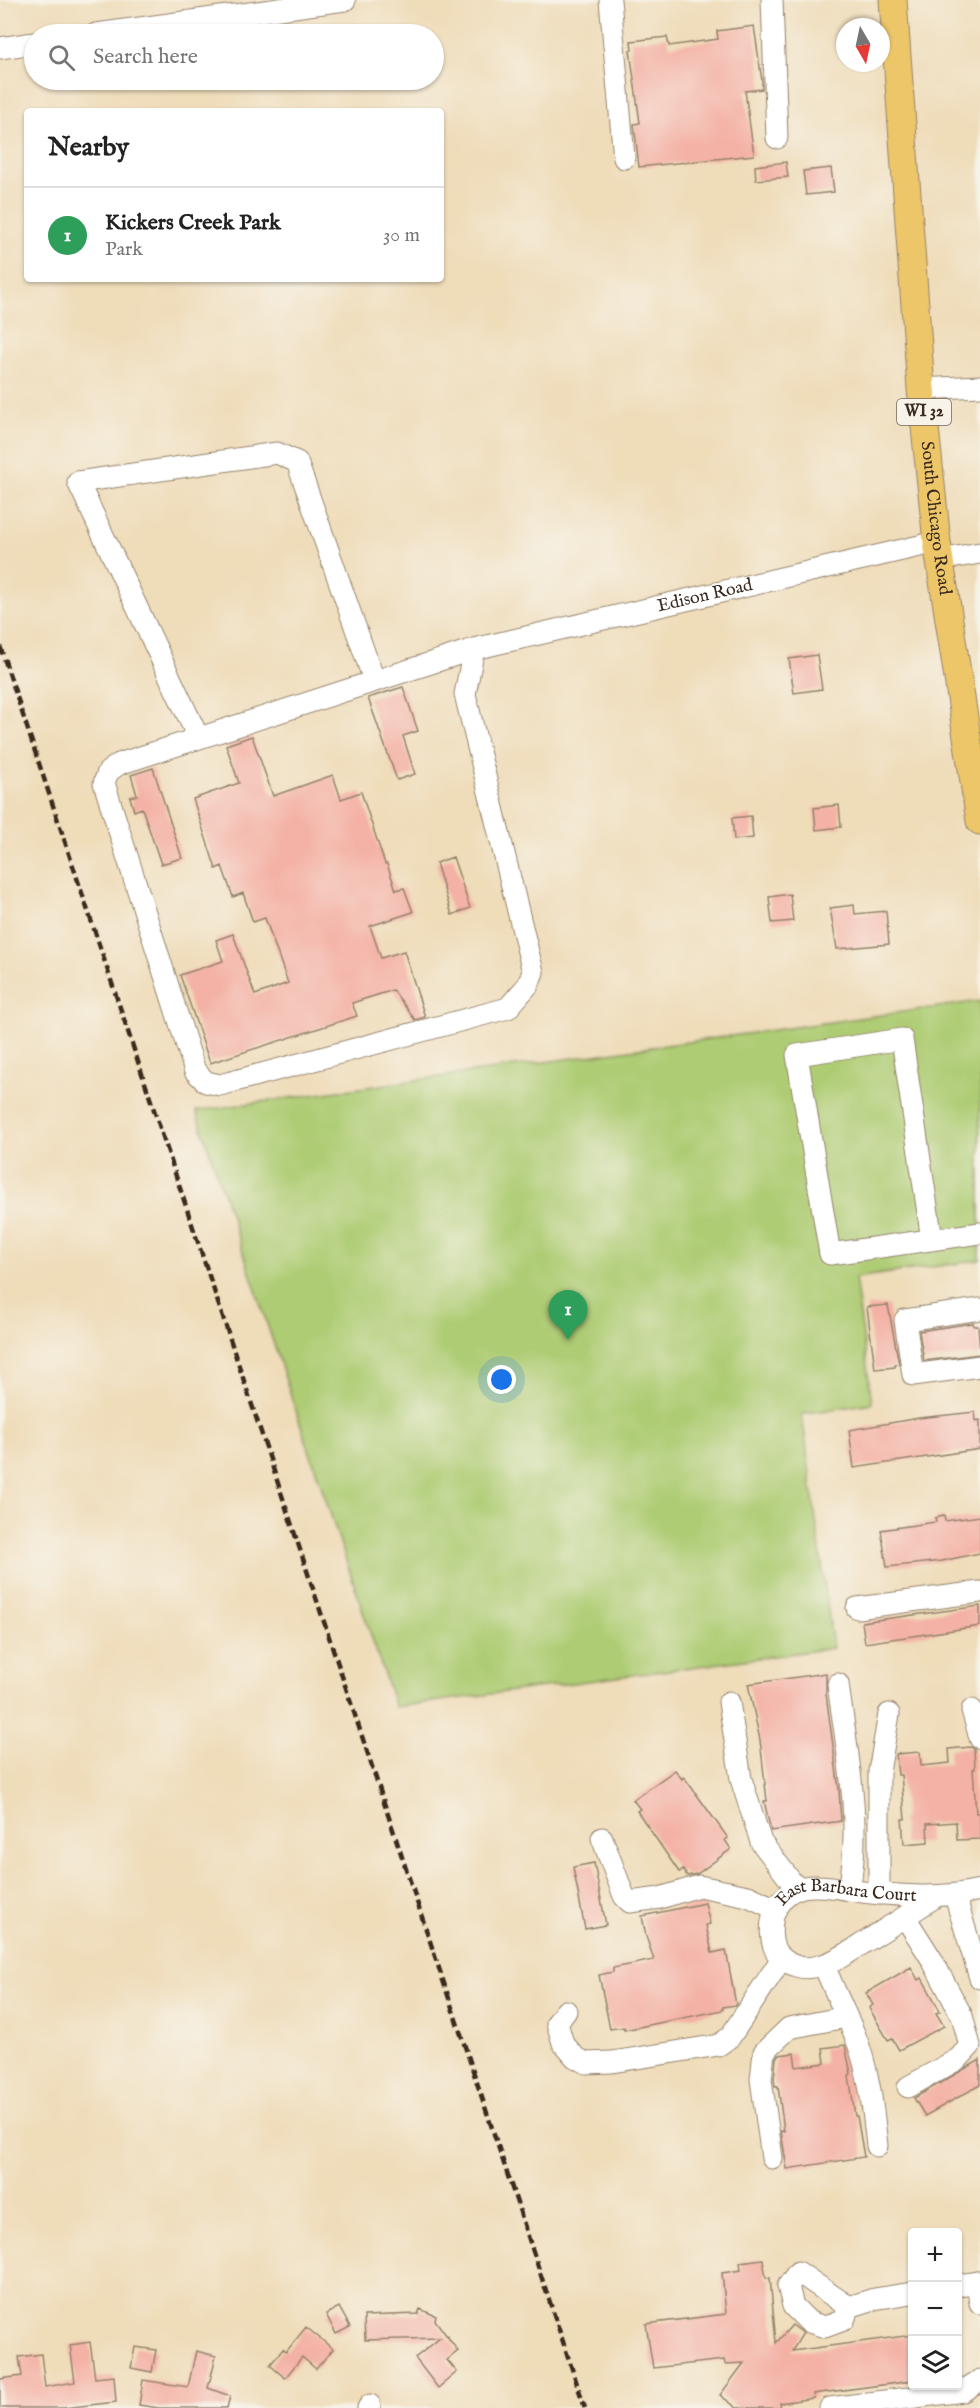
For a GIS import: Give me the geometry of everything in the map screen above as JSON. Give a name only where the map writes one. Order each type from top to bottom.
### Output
[{"type":"main road","name":"South Chicago Road","points":[[893,0],[921,389],[938,551],[980,821]]},
{"type":"street","points":[[165,24],[345,0]]},
{"type":"street","points":[[610,0],[624,158]]},
{"type":"street","points":[[772,0],[777,138]]},
{"type":"street","points":[[0,48],[24,44]]},
{"type":"street","points":[[921,389],[980,386]]},
{"type":"street","points":[[198,737],[78,482],[277,453],[297,462],[374,681]]},
{"type":"street","name":"Edison Road","points":[[474,649],[465,694],[533,972],[528,985],[508,1008],[220,1085],[206,1082],[195,1071],[104,783],[108,772],[119,764],[474,649],[938,551],[980,553]]},
{"type":"street","points":[[932,1240],[902,1040],[797,1055],[830,1254],[932,1240],[980,1233]]},
{"type":"street","points":[[980,1309],[905,1320],[913,1375],[980,1366]]},
{"type":"street","points":[[857,1608],[980,1592]]},
{"type":"street","points":[[838,1684],[854,1811],[854,1862],[849,1890]]},
{"type":"street","points":[[729,1702],[741,1779],[761,1842],[797,1889]]},
{"type":"street","points":[[972,1710],[980,1738]]},
{"type":"street","points":[[879,1894],[879,1772],[889,1714]]},
{"type":"street","points":[[602,1839],[624,1896],[630,1902],[660,1898],[699,1886],[748,1896],[776,1909]]},
{"type":"street","name":"East Barbara Court","points":[[945,1896],[905,1917],[842,1957],[824,1965],[793,1966],[774,1948],[771,1934],[776,1909],[779,1903],[797,1889],[815,1886],[879,1894],[945,1896],[980,1890]]},
{"type":"street","points":[[945,1896],[980,1978]]},
{"type":"street","points":[[905,1917],[931,1958],[962,2016],[970,2046],[958,2058],[908,2087]]},
{"type":"street","points":[[566,2011],[557,2023],[563,2043],[575,2057],[586,2062],[612,2062],[719,2045],[730,2037],[782,1958]]},
{"type":"street","points":[[824,1965],[855,2034],[872,2098],[877,2146]]},
{"type":"street","points":[[772,2158],[761,2079],[764,2052],[789,2028],[846,2017]]},
{"type":"street","points":[[849,2307],[874,2299],[908,2294]]},
{"type":"street","points":[[830,2408],[963,2391],[980,2380]]},
{"type":"green space","points":[[980,1001],[980,1260],[855,1278],[872,1403],[802,1414],[833,1648],[395,1707],[196,1111]]},
{"type":"building","points":[[754,26],[762,89],[745,91],[754,155],[639,167],[634,124],[640,123],[630,50],[632,50],[631,41],[667,37],[669,46],[718,39],[717,31]]},
{"type":"building","points":[[786,162],[788,177],[756,180],[755,166]]},
{"type":"building","points":[[831,168],[834,192],[806,195],[803,171]]},
{"type":"building","points":[[817,655],[822,689],[794,693],[789,659]]},
{"type":"building","points":[[403,687],[418,731],[403,736],[415,774],[397,780],[368,698]]},
{"type":"building","points":[[252,736],[273,796],[333,775],[341,799],[361,792],[396,890],[404,888],[413,912],[370,926],[381,958],[404,951],[425,1017],[415,1020],[393,990],[352,1003],[357,1016],[210,1063],[180,975],[223,961],[216,940],[233,934],[255,995],[288,983],[265,918],[253,922],[243,893],[233,897],[222,866],[216,869],[193,799],[239,783],[226,745]]},
{"type":"building","points":[[153,768],[182,858],[161,864],[142,808],[134,811],[130,797],[137,795],[131,775]]},
{"type":"building","points":[[839,805],[841,827],[816,830],[814,808]]},
{"type":"building","points":[[751,816],[753,838],[734,840],[732,818]]},
{"type":"building","points":[[453,857],[470,908],[452,915],[436,863]]},
{"type":"building","points":[[790,894],[793,921],[772,923],[769,897]]},
{"type":"building","points":[[854,905],[855,914],[886,911],[889,944],[837,949],[830,908]]},
{"type":"building","points":[[888,1305],[899,1364],[895,1367],[875,1369],[867,1307]]},
{"type":"building","points":[[973,1323],[974,1326],[978,1326],[980,1354],[924,1361],[919,1331]]},
{"type":"building","points":[[975,1412],[976,1421],[980,1420],[980,1449],[854,1468],[849,1430],[919,1418]]},
{"type":"building","points":[[944,1516],[945,1521],[980,1516],[980,1553],[942,1561],[887,1567],[881,1530],[936,1522],[935,1518]]},
{"type":"building","points":[[980,1606],[980,1626],[865,1643],[862,1622]]},
{"type":"building","points":[[826,1673],[826,1694],[841,1821],[771,1831],[764,1801],[767,1801],[760,1740],[748,1684]]},
{"type":"building","points":[[971,1747],[974,1749],[975,1769],[973,1769],[976,1813],[980,1813],[980,1839],[957,1840],[956,1822],[927,1824],[928,1842],[904,1844],[902,1819],[905,1819],[901,1775],[898,1775],[896,1754],[920,1752],[921,1766],[950,1763],[949,1749]]},
{"type":"building","points":[[675,1770],[682,1779],[684,1777],[728,1838],[725,1840],[731,1849],[697,1874],[687,1876],[683,1870],[679,1872],[637,1811],[640,1809],[633,1800]]},
{"type":"building","points":[[594,1863],[606,1925],[585,1929],[573,1867]]},
{"type":"building","points":[[705,1903],[710,1924],[706,1925],[712,1953],[726,1950],[736,2005],[723,2007],[723,2010],[624,2030],[624,2027],[610,2029],[599,1975],[613,1972],[613,1968],[654,1960],[642,1916]]},
{"type":"building","points":[[911,1967],[918,1980],[922,1978],[940,2011],[936,2013],[944,2026],[899,2050],[892,2038],[888,2040],[869,2008],[873,2005],[866,1993]]},
{"type":"building","points":[[845,2045],[851,2074],[849,2075],[855,2116],[857,2116],[864,2157],[787,2169],[781,2131],[784,2131],[778,2086],[775,2086],[774,2079],[776,2058],[779,2055],[794,2053],[796,2067],[825,2063],[823,2048]]},
{"type":"building","points":[[980,2060],[980,2085],[925,2116],[914,2098]]},
{"type":"building","points":[[763,2259],[766,2278],[770,2278],[776,2343],[792,2325],[803,2333],[792,2351],[908,2336],[908,2382],[813,2394],[814,2398],[780,2403],[781,2408],[737,2408],[720,2395],[744,2363],[725,2364],[724,2360],[653,2368],[646,2324],[726,2314],[722,2273],[741,2270],[740,2262]]},
{"type":"building","points":[[339,2307],[350,2327],[336,2334],[326,2314]]},
{"type":"building","points":[[420,2309],[436,2316],[435,2320],[458,2351],[447,2360],[457,2372],[438,2388],[415,2358],[440,2338],[365,2340],[364,2316],[418,2314]]},
{"type":"building","points":[[306,2327],[333,2349],[316,2369],[302,2357],[285,2378],[270,2365],[283,2349],[286,2352]]},
{"type":"building","points":[[90,2342],[95,2378],[114,2376],[116,2402],[63,2408],[0,2408],[0,2379],[22,2376],[19,2357],[41,2354],[45,2387],[75,2382],[70,2345]]},
{"type":"building","points":[[135,2347],[156,2350],[152,2372],[131,2368]]},
{"type":"building","points":[[196,2351],[216,2356],[208,2388],[230,2396],[227,2408],[159,2408],[139,2405],[143,2380],[188,2387]]},
{"type":"railway","points":[[0,646],[585,2408]]},
{"type":"place","name":"Kickers Creek Park","points":[[568,1340]]}]
